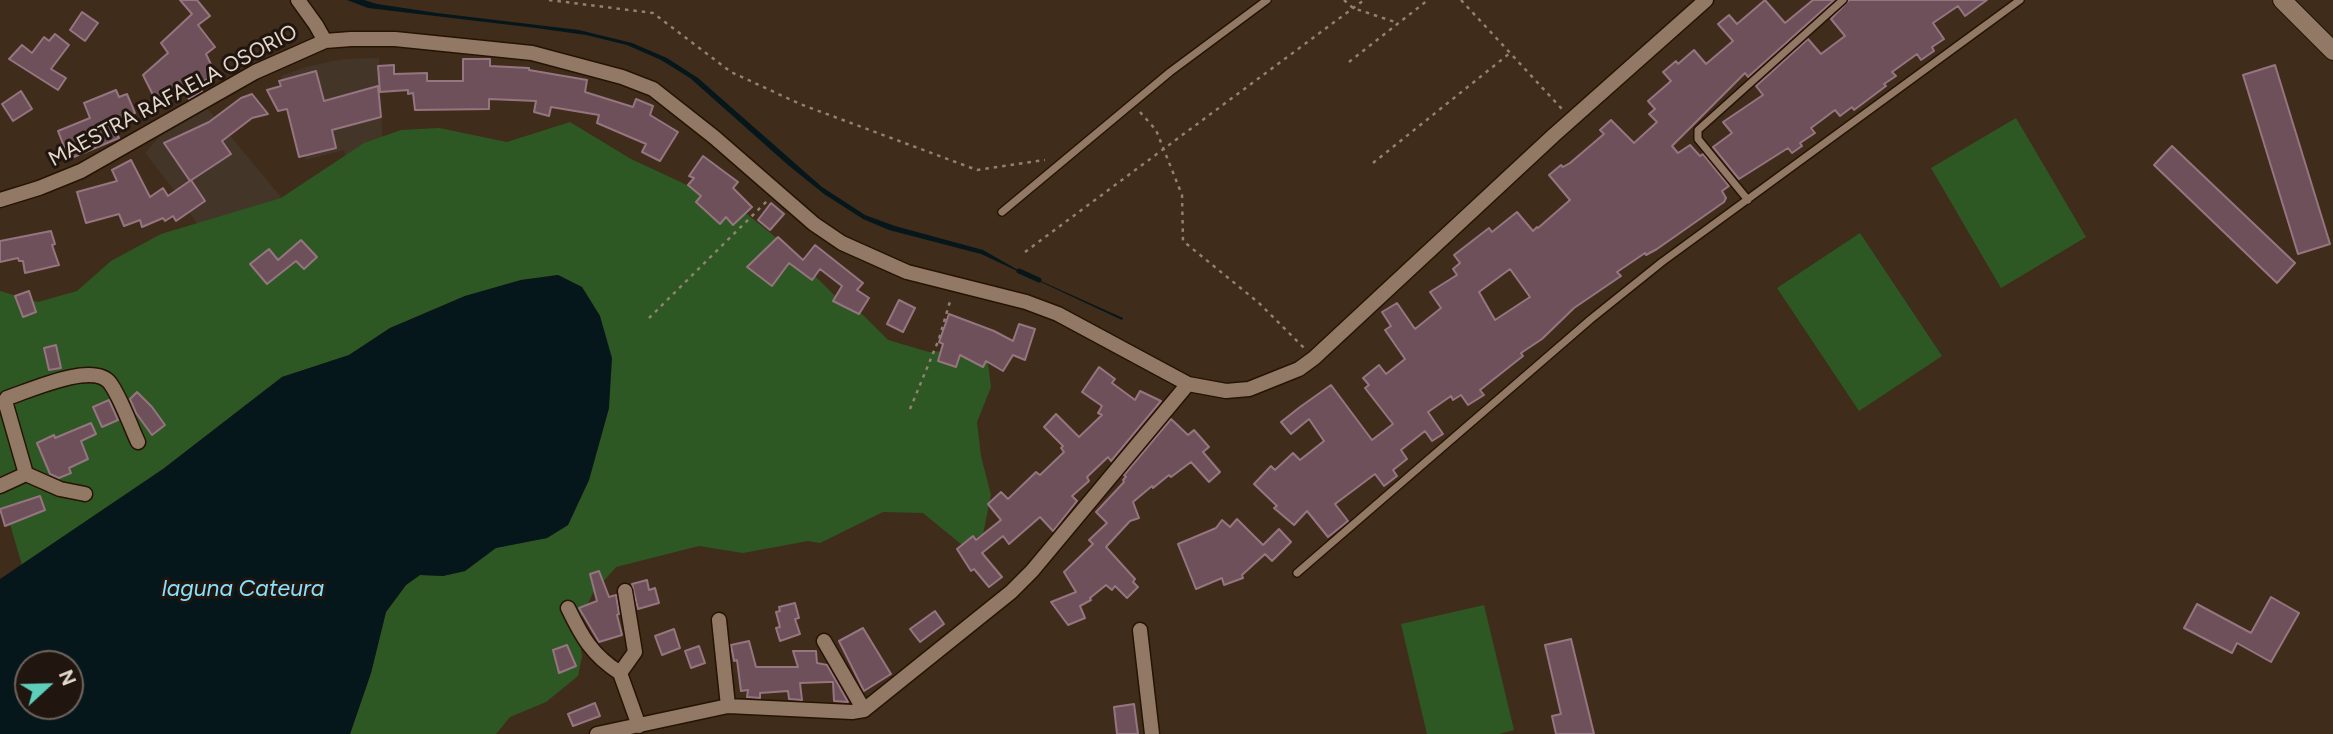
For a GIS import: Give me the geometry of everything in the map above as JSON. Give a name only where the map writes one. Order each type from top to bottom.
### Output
[{"type":"street","points":[[298,0],[325,41]]},
{"type":"street","name":"MAESTRA RAFAELA OSORIO","points":[[0,200],[81,171],[256,72],[325,41],[351,38],[395,39],[532,52],[622,77],[653,89],[714,137],[814,224],[842,243],[906,272],[1026,302],[1058,314],[1188,384],[1227,391],[1249,389],[1299,369],[1314,358],[1571,119],[1706,0]]},
{"type":"street","points":[[2282,0],[2333,51]]},
{"type":"street","points":[[26,474],[5,399],[82,374],[97,374],[110,382],[138,443]]},
{"type":"street","points":[[597,734],[728,706],[852,712],[864,710],[1011,592],[1032,571],[1188,384]]},
{"type":"street","points":[[0,486],[26,474],[60,489],[85,494]]},
{"type":"street","points":[[620,673],[635,652],[625,591]]},
{"type":"street","points":[[568,608],[591,649],[600,660],[620,673],[639,726]]},
{"type":"street","points":[[719,620],[728,706]]},
{"type":"street","points":[[1140,629],[1152,734]]},
{"type":"street","points":[[824,641],[864,710]]},
{"type":"lane","points":[[1002,212],[1170,72],[1267,0]]},
{"type":"lane","points":[[1748,200],[1698,139],[1698,130],[1843,0]]},
{"type":"lane","points":[[1297,573],[1662,262],[2020,0]]},
{"type":"path","points":[[549,0],[653,13],[731,72],[800,104],[976,170],[1069,156]]},
{"type":"path","points":[[1344,0],[1353,8],[1399,23]]},
{"type":"path","points":[[1025,252],[1364,0]]},
{"type":"path","points":[[1349,62],[1428,0]]},
{"type":"path","points":[[1461,0],[1571,119]]},
{"type":"path","points":[[1373,163],[1510,53]]},
{"type":"path","points":[[1132,103],[1156,130],[1182,195],[1183,241],[1259,303],[1314,358]]},
{"type":"path","points":[[649,318],[776,192]]},
{"type":"path","points":[[910,409],[939,339],[954,285]]},
{"type":"shaded area","points":[[379,58],[384,174],[350,176],[344,150],[306,160],[281,76],[343,59]]},
{"type":"shaded area","points":[[207,108],[320,244],[268,330],[180,198],[145,153],[161,135]]},
{"type":"green space","points":[[2016,118],[2086,237],[2001,288],[1931,168]]},
{"type":"green space","points":[[570,122],[631,159],[743,211],[778,239],[834,295],[862,314],[888,340],[929,352],[972,349],[988,363],[991,387],[977,422],[981,456],[991,495],[983,534],[962,545],[923,513],[883,512],[820,543],[808,541],[743,553],[699,546],[616,567],[593,593],[577,627],[582,656],[578,676],[546,702],[510,717],[496,734],[350,734],[371,673],[386,612],[406,585],[420,575],[443,576],[465,571],[495,548],[547,538],[568,525],[589,480],[609,408],[600,316],[582,287],[558,275],[521,280],[465,296],[390,328],[349,355],[282,377],[163,469],[22,565],[7,514],[0,511],[0,291],[38,302],[77,291],[111,261],[161,234],[281,198],[364,143],[401,130],[439,128],[507,142]]},
{"type":"green space","points":[[1860,233],[1942,356],[1859,411],[1777,288]]},
{"type":"green space","points":[[1484,605],[1514,730],[1499,734],[1427,734],[1401,624]]},
{"type":"water","points":[[347,0],[364,0],[437,13],[579,30],[632,43],[667,58],[698,78],[822,187],[865,215],[983,250],[1025,274],[1123,318],[1122,320],[981,254],[889,230],[863,219],[824,194],[788,165],[690,78],[661,60],[627,45],[586,35],[368,8]]},
{"type":"water","name":"laguna Cateura","points":[[558,275],[582,287],[600,316],[612,358],[609,408],[589,480],[568,525],[547,538],[496,548],[465,571],[443,576],[420,575],[406,585],[386,612],[371,673],[350,734],[0,734],[0,579],[163,469],[282,377],[349,355],[390,328],[465,296],[521,280]]},
{"type":"building","points":[[180,0],[197,0],[210,16],[198,25],[215,47],[206,54],[216,75],[202,82],[203,85],[199,87],[202,91],[189,99],[184,90],[157,103],[143,75],[168,53],[161,43],[192,14]]},
{"type":"building","points":[[1765,0],[1785,23],[1813,0],[1834,0],[1748,77],[1745,73],[1672,146],[1678,153],[1690,145],[1700,156],[1703,154],[1729,186],[1722,191],[1726,198],[1724,202],[1657,249],[1646,255],[1645,253],[1617,272],[1621,276],[1574,308],[1542,339],[1521,353],[1523,356],[1480,390],[1484,395],[1468,405],[1461,395],[1453,400],[1451,396],[1428,412],[1443,434],[1432,441],[1425,431],[1401,450],[1407,459],[1393,470],[1397,476],[1384,486],[1375,474],[1335,504],[1348,521],[1328,537],[1307,511],[1294,525],[1274,508],[1277,506],[1254,484],[1271,466],[1275,470],[1293,453],[1300,460],[1324,441],[1309,419],[1291,434],[1281,422],[1331,385],[1372,440],[1393,424],[1365,388],[1369,385],[1363,378],[1379,365],[1386,374],[1405,359],[1385,330],[1391,326],[1382,312],[1397,303],[1415,329],[1441,308],[1430,292],[1457,275],[1453,269],[1460,263],[1454,255],[1489,228],[1492,232],[1517,212],[1533,231],[1538,228],[1570,200],[1549,175],[1561,165],[1563,167],[1570,163],[1604,134],[1600,130],[1611,120],[1634,143],[1657,122],[1649,114],[1655,109],[1648,101],[1671,81],[1663,72],[1676,61],[1678,64],[1694,50],[1706,64],[1733,41],[1718,24],[1729,15],[1737,24]],"holes":[[[1510,269],[1530,297],[1495,320],[1479,292]]]},
{"type":"building","points":[[1849,0],[1987,0],[1965,16],[1958,6],[1933,23],[1944,39],[1932,47],[1934,51],[1921,60],[1917,54],[1892,72],[1896,76],[1854,110],[1852,107],[1840,116],[1835,110],[1811,128],[1815,133],[1800,143],[1802,146],[1792,153],[1788,148],[1739,179],[1713,147],[1732,133],[1723,122],[1763,95],[1756,86],[1808,39],[1821,54],[1845,36],[1831,19]]},
{"type":"building","points":[[82,12],[98,23],[85,41],[70,30]]},
{"type":"building","points":[[55,34],[69,45],[51,69],[66,78],[58,90],[9,59],[22,45],[32,53],[44,37],[49,41]]},
{"type":"building","points":[[463,59],[490,59],[490,66],[529,68],[587,80],[585,92],[633,107],[636,99],[653,106],[650,115],[678,132],[660,161],[642,152],[646,144],[597,123],[599,115],[551,107],[549,116],[534,112],[536,101],[489,99],[489,109],[415,110],[413,93],[408,94],[408,90],[380,92],[378,66],[394,65],[394,74],[427,73],[427,81],[463,81]]},
{"type":"building","points":[[2275,65],[2330,244],[2298,254],[2243,75]]},
{"type":"building","points":[[316,71],[324,101],[378,86],[381,117],[332,130],[336,148],[299,157],[287,109],[278,111],[267,90],[281,86],[279,81]]},
{"type":"building","points":[[116,90],[119,97],[127,94],[135,113],[112,122],[119,138],[69,159],[58,131],[90,118],[84,103]]},
{"type":"building","points":[[21,91],[32,109],[13,121],[2,104]]},
{"type":"building","points":[[252,94],[268,114],[252,118],[222,141],[231,154],[190,181],[164,143],[209,122],[241,98]]},
{"type":"building","points":[[2172,146],[2295,263],[2277,283],[2154,165]]},
{"type":"building","points":[[703,156],[738,182],[733,188],[752,207],[733,225],[726,217],[720,224],[696,202],[701,196],[688,185],[694,178],[689,176]]},
{"type":"building","points":[[131,160],[150,197],[163,188],[168,196],[191,180],[205,201],[176,221],[173,216],[142,227],[140,220],[124,226],[119,214],[86,223],[77,192],[117,181],[112,170]]},
{"type":"building","points":[[771,203],[784,214],[770,230],[758,220]]},
{"type":"building","points":[[51,231],[55,244],[52,245],[59,265],[25,273],[23,261],[18,258],[0,262],[0,241]]},
{"type":"building","points":[[778,237],[803,260],[815,245],[863,283],[857,290],[869,298],[859,314],[833,301],[842,286],[820,269],[812,280],[789,263],[772,286],[747,267]]},
{"type":"building","points":[[301,240],[317,257],[304,269],[296,261],[267,284],[250,264],[269,249],[278,260]]},
{"type":"building","points":[[29,291],[36,312],[23,317],[15,296]]},
{"type":"building","points":[[899,300],[915,308],[903,332],[887,324]]},
{"type":"building","points":[[949,314],[1013,341],[1019,324],[1035,329],[1025,360],[1013,355],[1003,371],[986,361],[983,367],[960,355],[956,367],[938,361],[943,344],[939,342]]},
{"type":"building","points":[[56,345],[61,368],[49,370],[44,348]]},
{"type":"building","points":[[1099,367],[1115,379],[1112,383],[1135,400],[1140,391],[1161,401],[1111,461],[1108,457],[1087,477],[1089,481],[1072,496],[1077,501],[1053,531],[1040,517],[1009,544],[1003,536],[982,553],[1002,577],[989,587],[974,569],[971,571],[957,549],[973,536],[976,540],[1001,520],[988,504],[1001,492],[1008,499],[1036,472],[1040,475],[1064,452],[1061,448],[1063,446],[1044,427],[1056,414],[1079,437],[1102,415],[1098,413],[1102,406],[1082,392]]},
{"type":"building","points":[[137,392],[165,425],[152,435],[136,413],[130,399]]},
{"type":"building","points":[[109,400],[118,420],[102,427],[93,407]]},
{"type":"building","points":[[1171,419],[1188,435],[1194,430],[1209,447],[1203,452],[1220,472],[1209,482],[1191,462],[1171,477],[1169,475],[1153,488],[1152,486],[1133,502],[1139,518],[1130,521],[1106,547],[1135,579],[1133,582],[1138,587],[1127,598],[1115,586],[1112,590],[1106,585],[1090,598],[1091,600],[1080,606],[1085,618],[1068,625],[1051,602],[1076,592],[1064,572],[1093,544],[1089,540],[1107,523],[1096,512],[1124,482],[1124,475]]},
{"type":"building","points":[[91,423],[96,434],[81,441],[88,459],[69,468],[71,473],[59,478],[50,474],[37,443]]},
{"type":"building","points":[[40,496],[45,510],[5,526],[0,509]]},
{"type":"building","points":[[1237,519],[1263,545],[1279,529],[1291,542],[1272,561],[1265,554],[1242,575],[1243,578],[1224,585],[1222,578],[1196,589],[1178,544],[1216,528],[1222,520],[1230,527]]},
{"type":"building","points":[[599,571],[609,597],[616,595],[622,635],[599,642],[579,608],[597,601],[590,574]]},
{"type":"building","points":[[647,580],[649,590],[655,588],[659,603],[638,609],[632,584]]},
{"type":"building","points":[[2271,597],[2299,613],[2271,662],[2237,643],[2232,653],[2184,628],[2197,604],[2251,633]]},
{"type":"building","points":[[795,603],[799,618],[795,619],[800,634],[780,641],[776,628],[780,627],[776,612],[780,611],[779,607]]},
{"type":"building","points":[[935,611],[944,624],[920,642],[910,629]]},
{"type":"building","points":[[863,628],[891,674],[864,691],[839,641]]},
{"type":"building","points":[[674,629],[680,648],[662,655],[655,636]]},
{"type":"building","points":[[1571,639],[1594,734],[1556,734],[1552,716],[1561,714],[1545,645]]},
{"type":"building","points":[[749,641],[756,667],[798,667],[793,651],[816,651],[817,663],[827,665],[848,702],[834,701],[833,682],[800,683],[802,700],[789,699],[788,691],[760,693],[760,698],[747,697],[748,690],[741,691],[737,660],[734,661],[731,645]]},
{"type":"building","points":[[567,645],[576,666],[559,673],[553,650]]},
{"type":"building","points":[[699,646],[705,663],[691,668],[685,651]]},
{"type":"building","points":[[595,703],[600,716],[573,726],[568,714]]},
{"type":"building","points":[[1134,704],[1138,734],[1117,734],[1114,707]]},
{"type":"waterway","points":[[1019,271],[1039,280]]}]
